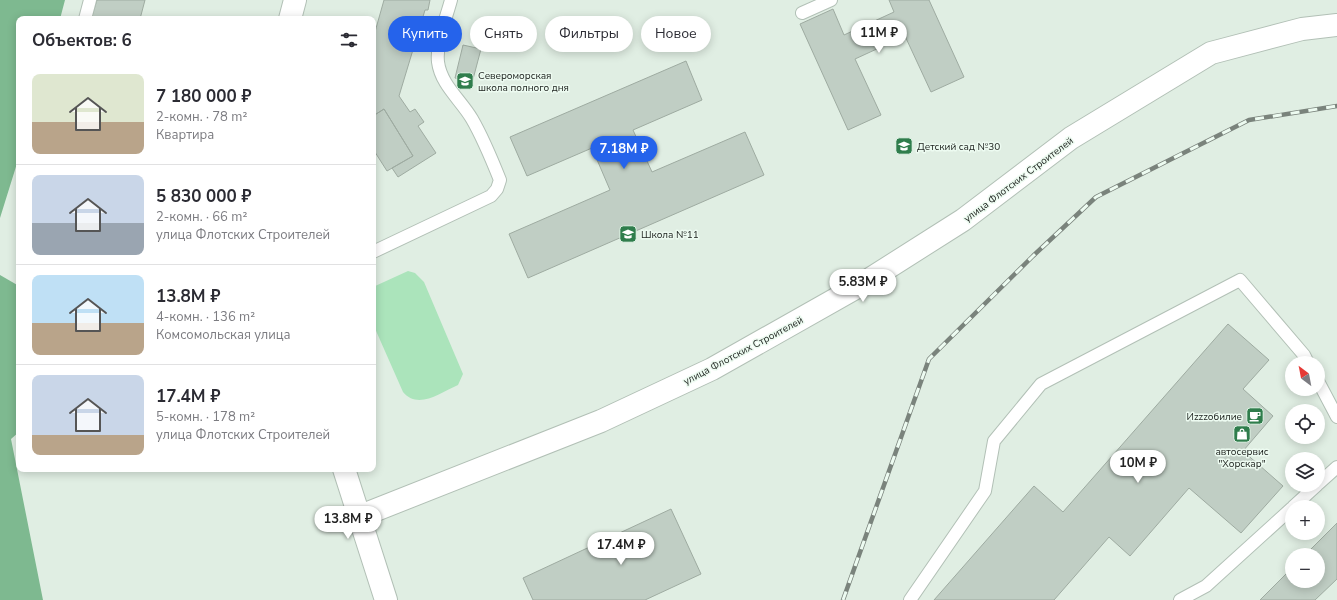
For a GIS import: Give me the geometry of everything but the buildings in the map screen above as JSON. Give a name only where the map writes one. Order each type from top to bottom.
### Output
[{"type":"street","points":[[291,16],[295,0]]},
{"type":"street","name":"улица Флотских Строителей","points":[[358,517],[601,421],[712,369],[859,286],[963,220],[1071,138],[1211,53],[1302,28],[1337,25]]},
{"type":"street","points":[[345,472],[358,517],[386,600]]},
{"type":"lane","points":[[86,16],[90,0]]},
{"type":"lane","points":[[376,251],[491,196],[497,189],[500,180],[472,119],[447,85],[438,62],[438,48],[452,0]]},
{"type":"lane","points":[[802,13],[831,0]]},
{"type":"lane","points":[[910,600],[985,491],[994,441],[1041,384],[1240,280],[1304,356]]},
{"type":"lane","points":[[1325,394],[1337,417]]},
{"type":"lane","points":[[1325,477],[1337,467]]},
{"type":"lane","points":[[1300,500],[1308,492]]},
{"type":"lane","points":[[1180,600],[1206,586],[1285,513]]},
{"type":"green space","points":[[0,0],[65,0],[61,16],[16,16],[16,167],[0,218]]},
{"type":"green space","points":[[408,271],[415,273],[424,282],[463,374],[458,385],[422,400],[415,400],[403,392],[376,331],[376,286]]},
{"type":"green space","points":[[0,275],[16,284],[16,435],[11,439],[16,472],[18,472],[43,600],[0,600]]},
{"type":"railway","points":[[843,600],[929,359],[1033,256],[1096,197],[1249,120],[1337,106]]},
{"type":"place","name":"Североморская школа полного дня","points":[[465,81]]},
{"type":"place","name":"Детский сад №30","points":[[904,146]]},
{"type":"place","name":"Школа №11","points":[[628,234]]},
{"type":"place","name":"Иzzzобилие","points":[[1255,416]]},
{"type":"place","name":"автосервис \"Хорскар\"","points":[[1242,434]]}]
